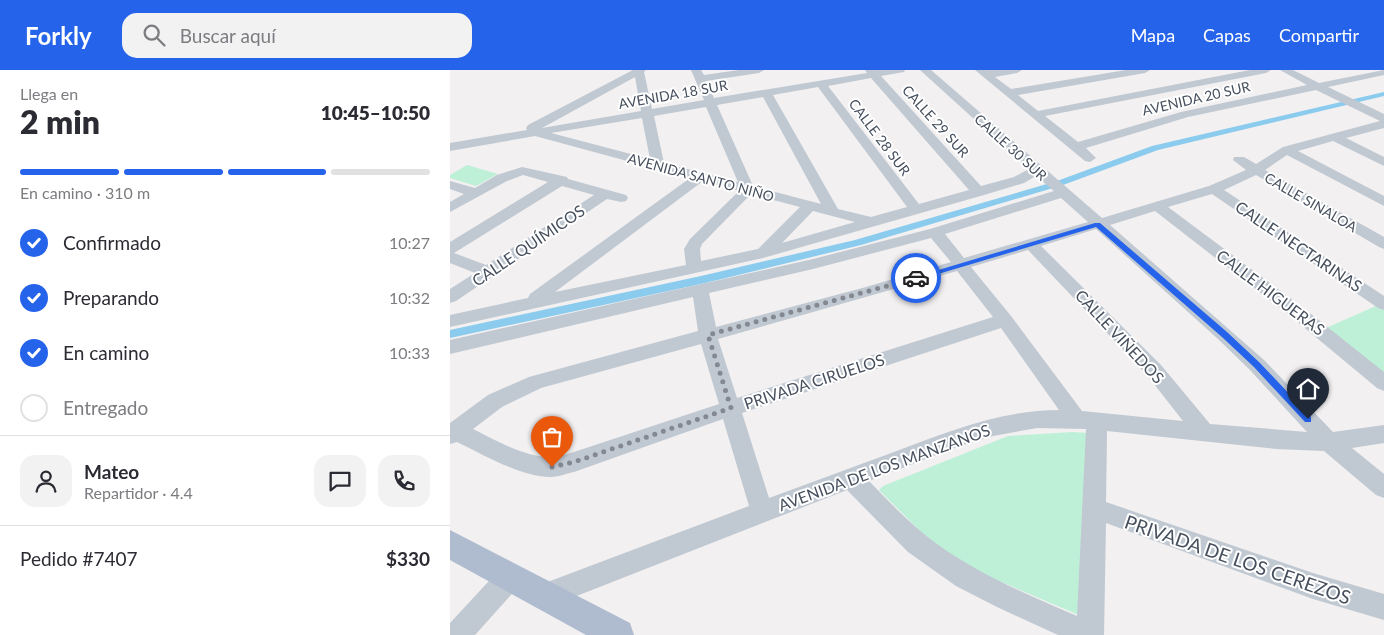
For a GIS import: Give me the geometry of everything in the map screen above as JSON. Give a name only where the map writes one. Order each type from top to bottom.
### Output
[{"type":"main road","points":[[450,544],[510,577],[546,594],[618,635]]},
{"type":"street","points":[[518,136],[640,70],[658,166]]},
{"type":"street","points":[[694,268],[692,249],[694,242],[748,190],[698,75],[757,70]]},
{"type":"street","name":"AVENIDA 18 SUR","points":[[450,147],[821,84],[872,72],[900,70]]},
{"type":"street","name":"CALLE 30 SUR","points":[[925,70],[1244,353],[1329,442]]},
{"type":"street","points":[[983,73],[1017,70]]},
{"type":"street","points":[[1008,93],[1119,72],[1145,70]]},
{"type":"street","points":[[1035,115],[1266,70]]},
{"type":"street","points":[[1285,70],[1384,119]]},
{"type":"street","name":"CALLE 29 SUR","points":[[872,72],[979,192]]},
{"type":"street","points":[[1119,72],[1201,124]]},
{"type":"street","name":"AVENIDA 20 SUR","points":[[1076,147],[1185,114],[1384,72]]},
{"type":"street","points":[[983,73],[1090,158]]},
{"type":"street","name":"CALLE 28 SUR","points":[[821,84],[915,208]]},
{"type":"street","points":[[766,93],[833,212]]},
{"type":"street","points":[[453,433],[495,401],[536,382],[869,292],[1214,189],[1246,176],[1287,150],[1384,124]]},
{"type":"street","name":"AVENIDA SANTO NIÑO","points":[[534,133],[868,222]]},
{"type":"street","points":[[1334,137],[1384,162]]},
{"type":"street","points":[[1287,150],[1384,202]]},
{"type":"street","name":"CALLE SINALOA","points":[[1239,160],[1384,244]]},
{"type":"street","points":[[450,208],[513,172],[526,171],[622,198]]},
{"type":"street","points":[[450,321],[763,253],[915,208],[1042,174]]},
{"type":"street","points":[[530,303],[700,177]]},
{"type":"street","points":[[450,249],[562,180]]},
{"type":"street","points":[[450,185],[476,193]]},
{"type":"street","name":"CALLE NECTARINAS","points":[[1214,189],[1384,304]]},
{"type":"street","points":[[450,347],[700,291],[935,232],[1061,191]]},
{"type":"street","name":"CALLE QUÍMICOS","points":[[450,297],[606,193]]},
{"type":"street","name":"CALLE HIGUERAS","points":[[1156,205],[1276,295],[1384,383]]},
{"type":"street","points":[[763,253],[810,206]]},
{"type":"street","points":[[850,478],[926,552],[980,585],[1090,635],[1093,508],[1087,420],[935,232]]},
{"type":"street","name":"CALLE VIÑEDOS","points":[[1031,244],[1154,370],[1204,432]]},
{"type":"street","points":[[450,257],[488,272]]},
{"type":"street","points":[[700,291],[708,335],[762,512]]},
{"type":"street","name":"PRIVADA CIRUELOS","points":[[453,433],[522,460],[552,467],[574,462],[731,408],[1005,320]]},
{"type":"street","name":"AVENIDA DE LOS MANZANOS","points":[[546,594],[950,440],[993,426],[1037,419],[1087,420],[1276,440],[1329,442],[1384,434]]},
{"type":"street","points":[[1329,442],[1384,488]]},
{"type":"street","name":"PRIVADA DE LOS CEREZOS","points":[[1093,508],[1313,586],[1384,607]]},
{"type":"street","points":[[457,635],[510,577]]},
{"type":"green space","points":[[467,165],[498,174],[476,186],[450,178],[450,175]]},
{"type":"green space","points":[[1378,305],[1384,310],[1384,377],[1326,328]]},
{"type":"green space","points":[[1073,432],[1089,433],[1081,616],[948,559],[879,490],[883,486],[1008,436]]},
{"type":"waterway","points":[[450,334],[701,280],[857,243],[1060,183],[1155,148],[1384,94]]},
{"type":"way so far","points":[[552,467],[574,462],[731,408],[708,335],[916,278]]},
{"type":"route","points":[[916,278],[1097,224],[1224,334],[1257,365],[1308,419]]}]
